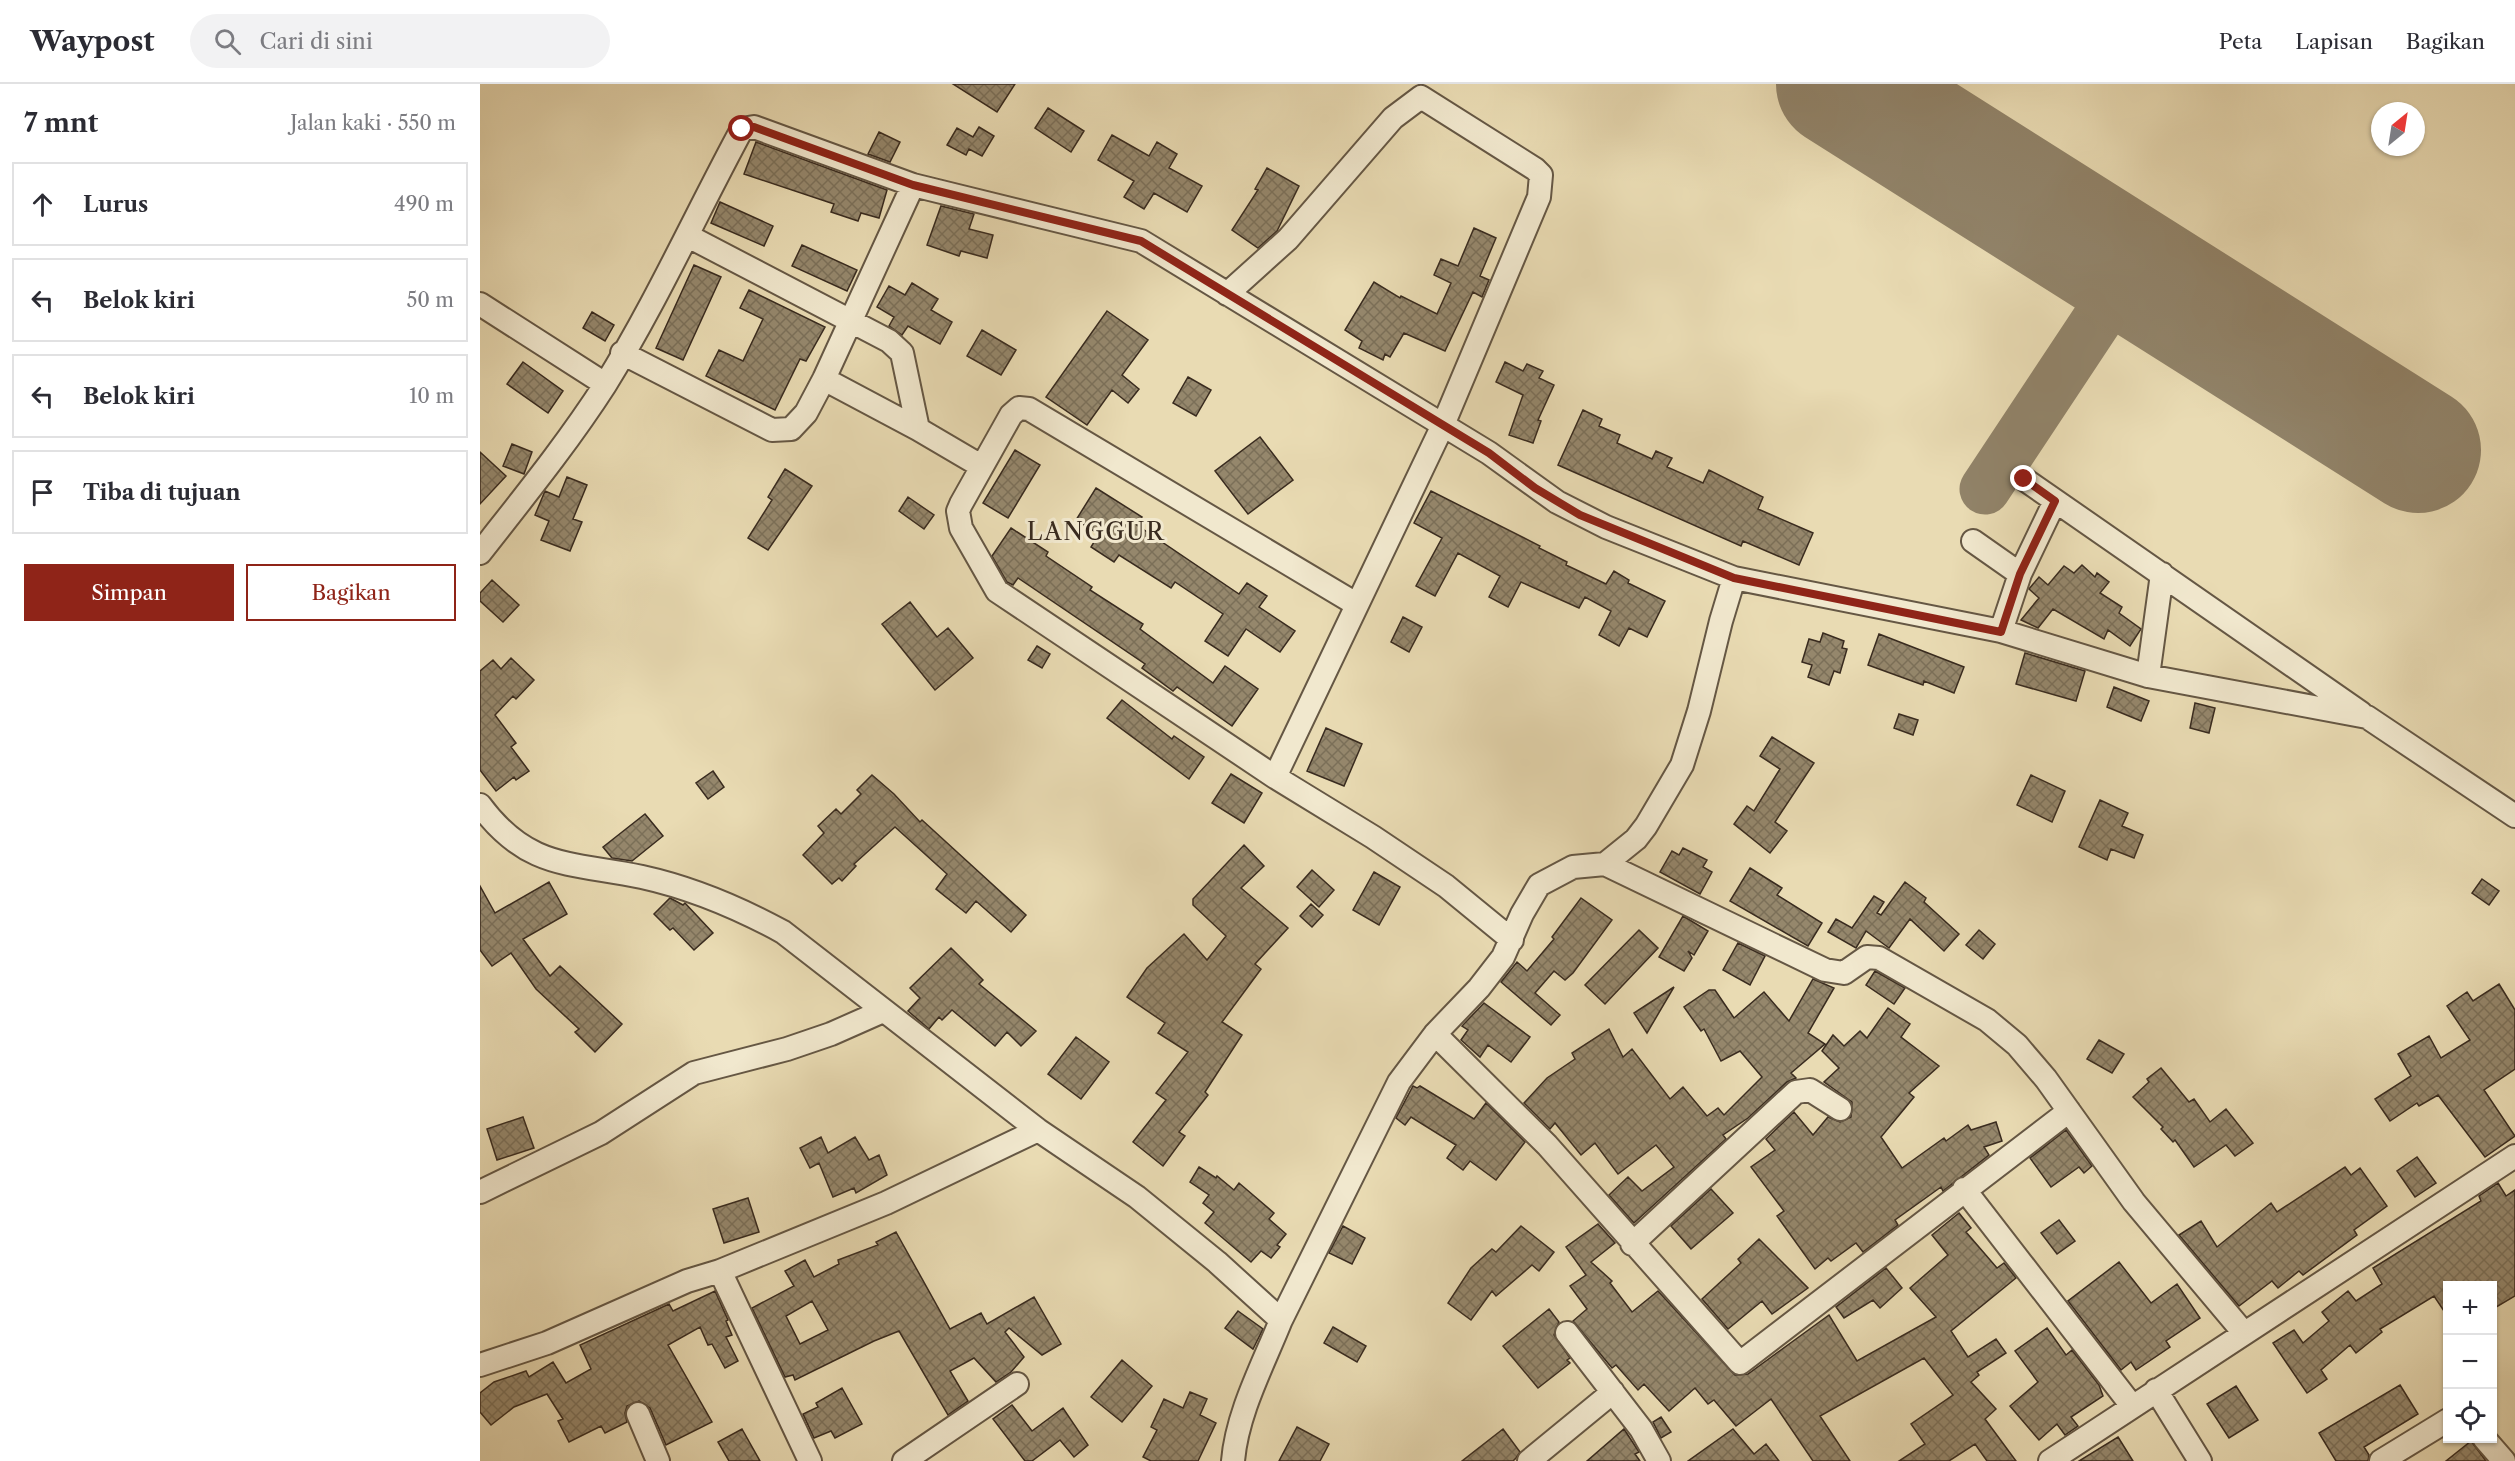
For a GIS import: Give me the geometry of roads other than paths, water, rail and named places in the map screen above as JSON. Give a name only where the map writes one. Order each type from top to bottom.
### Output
[{"type":"street","points":[[1227,294],[1288,239],[1393,118],[1415,99],[1425,97],[1535,169],[1542,179],[1539,197],[1443,425],[1275,777]]},
{"type":"street","points":[[480,553],[550,464],[605,384],[688,236],[745,127],[754,127],[913,185],[1141,241],[1489,453],[1535,488],[1580,515],[1734,578],[2001,632],[2148,676],[2367,717]]},
{"type":"street","points":[[622,353],[772,430],[791,429],[800,422],[824,380],[913,185]]},
{"type":"street","points":[[688,236],[851,319],[889,341],[902,353],[918,429]]},
{"type":"street","points":[[480,304],[605,384]]},
{"type":"street","points":[[824,380],[918,429],[981,466]]},
{"type":"street","points":[[1356,604],[1029,409],[1015,411],[961,504],[958,520],[997,591],[1275,777],[1373,837],[1446,886],[1512,940]]},
{"type":"street","points":[[2024,479],[2367,717],[2511,807]]},
{"type":"street","points":[[2001,632],[2020,574],[2055,501]]},
{"type":"street","points":[[1973,541],[2020,574]]},
{"type":"street","points":[[2148,676],[2163,574]]},
{"type":"street","points":[[1605,864],[1636,839],[1682,765],[1699,711],[1734,578]]},
{"type":"street","points":[[480,805],[496,824],[535,855],[672,885],[745,911],[783,932],[1038,1130],[1137,1197],[1217,1262],[1281,1320]]},
{"type":"street","points":[[1233,1461],[1234,1445],[1241,1421],[1281,1320],[1400,1082],[1435,1034],[1485,981],[1503,957],[1522,914],[1539,885],[1573,867],[1605,864],[1825,970],[1844,974],[1872,956],[1948,996],[1995,1026],[2017,1045],[2069,1111],[2134,1202],[2244,1333]]},
{"type":"street","points":[[480,1192],[601,1132],[694,1073],[788,1049],[883,1011]]},
{"type":"street","points":[[1435,1034],[1547,1145],[1632,1244],[1741,1363],[1964,1188],[2069,1111]]},
{"type":"street","points":[[1632,1244],[1796,1092],[1810,1090],[1840,1109]]},
{"type":"street","points":[[480,1365],[547,1343],[687,1281],[720,1271],[878,1207],[1038,1130]]},
{"type":"street","points":[[2050,1461],[2515,1156]]},
{"type":"street","points":[[1964,1188],[2132,1406]]},
{"type":"street","points":[[720,1271],[810,1461]]},
{"type":"street","points":[[1568,1333],[1641,1430],[1659,1461]]},
{"type":"street","points":[[904,1461],[1017,1384]]},
{"type":"street","points":[[2156,1390],[2200,1461]]},
{"type":"street","points":[[1529,1461],[1613,1392]]},
{"type":"street","points":[[638,1414],[658,1461]]},
{"type":"street","points":[[2381,1461],[2443,1423]]},
{"type":"street","points":[[2488,1443],[2504,1461]]},
{"type":"district","name":"LANGGUR","points":[[1096,532]]}]
